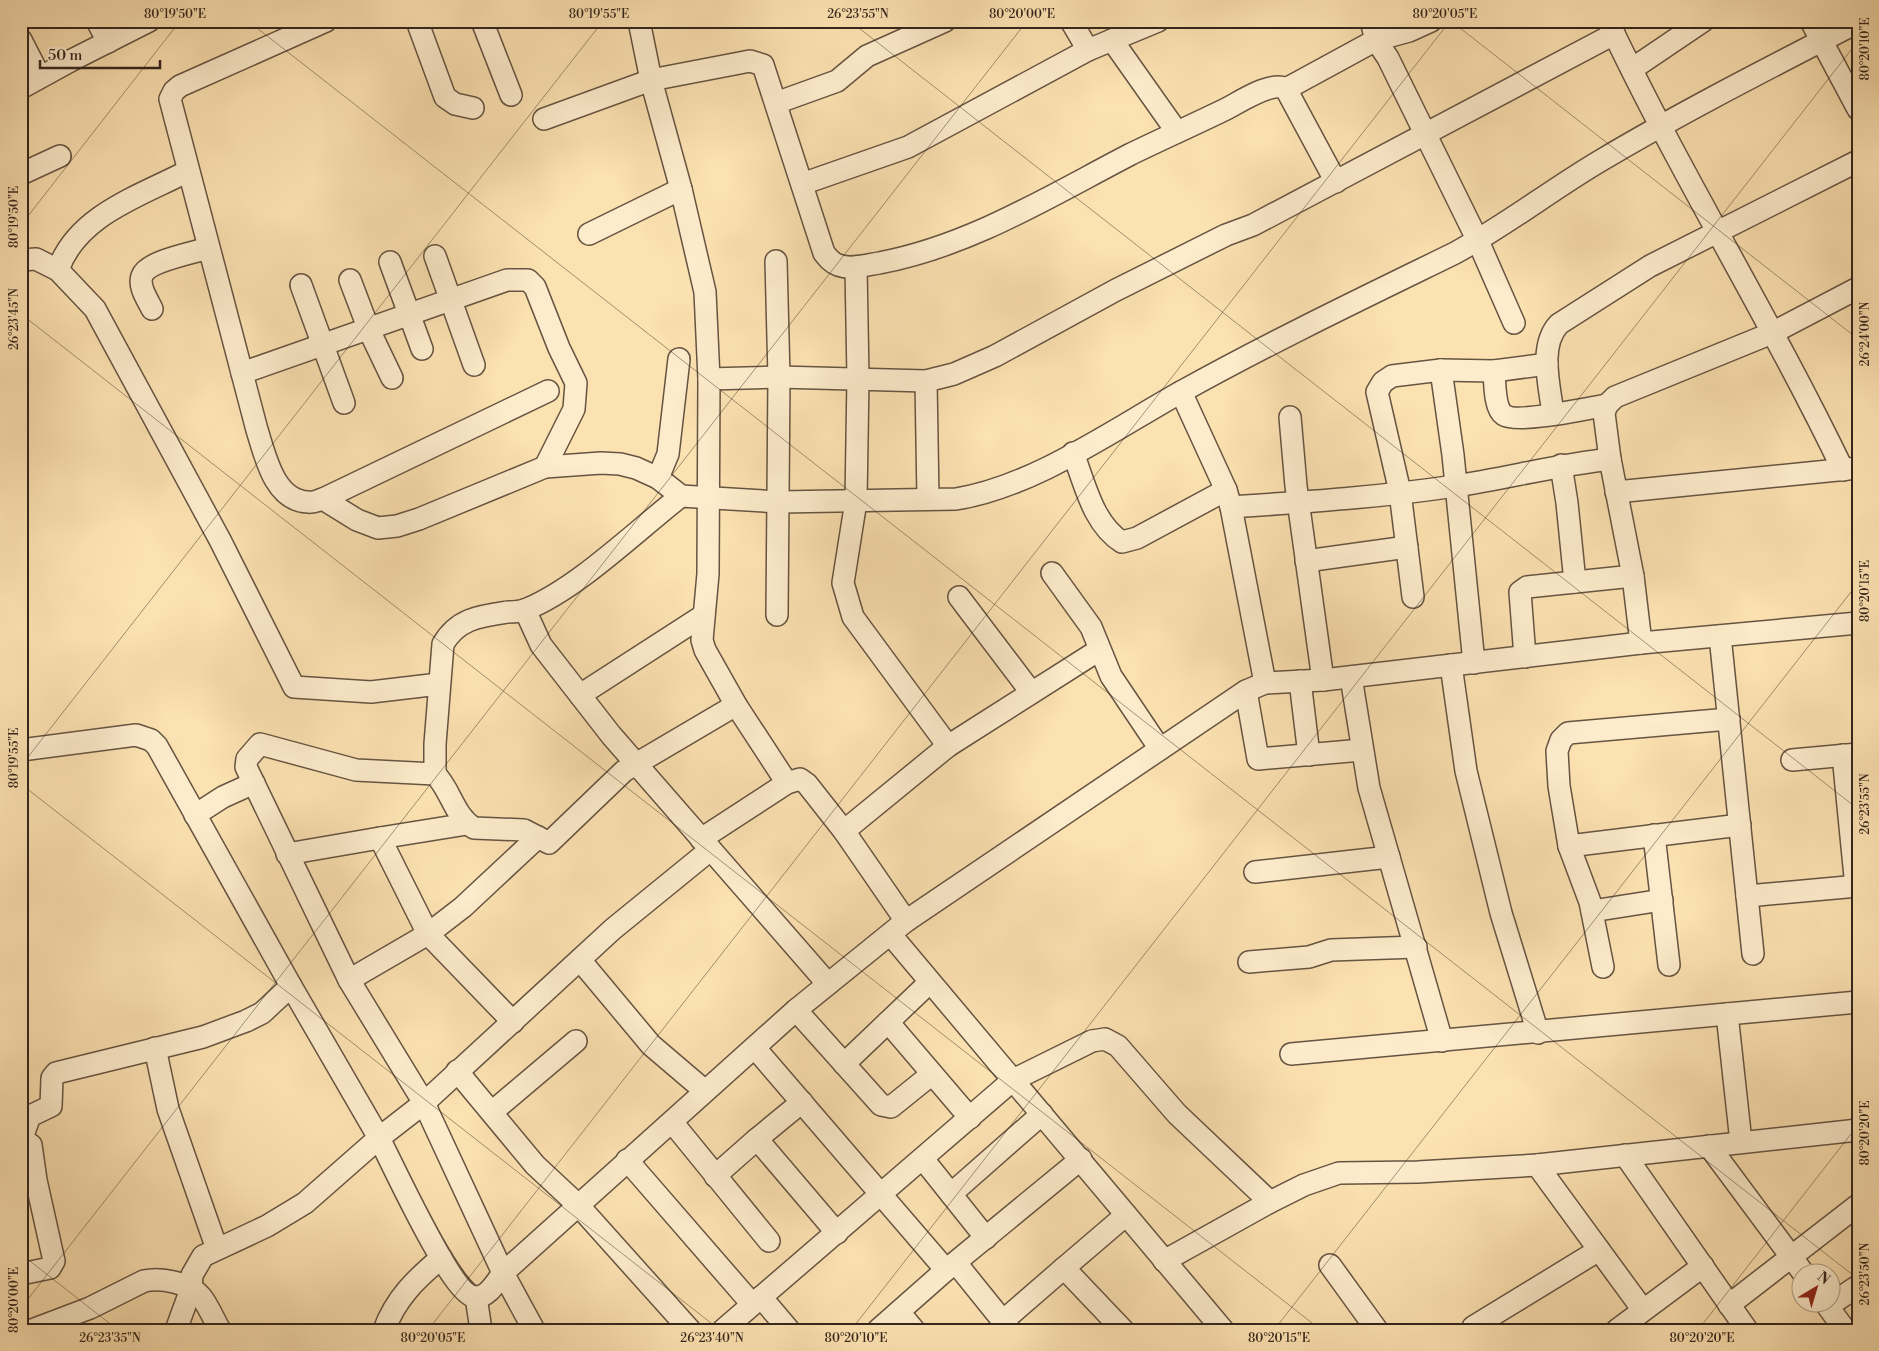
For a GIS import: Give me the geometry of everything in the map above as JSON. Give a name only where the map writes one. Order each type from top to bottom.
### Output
[{"type":"street","points":[[97,21],[108,42]]},
{"type":"street","points":[[21,88],[149,21]]},
{"type":"street","points":[[326,21],[180,86],[174,91],[170,99],[171,109],[208,248],[268,466],[279,486],[292,498],[308,502],[323,499],[548,391]]},
{"type":"street","points":[[417,21],[445,97],[456,104],[473,108]]},
{"type":"street","points":[[482,21],[511,96]]},
{"type":"street","points":[[639,21],[651,80],[681,189],[705,292],[709,380],[708,574],[702,640],[705,650],[736,705],[787,783]]},
{"type":"street","points":[[776,103],[837,81],[867,56],[945,21]]},
{"type":"street","points":[[1072,21],[1088,50]]},
{"type":"street","points":[[802,184],[908,147],[1088,50],[1158,21]]},
{"type":"street","points":[[544,119],[651,80],[750,61],[757,62],[763,65],[824,252],[830,261],[838,265],[856,267],[915,256],[989,228],[1177,132],[1226,110],[1249,96],[1277,87],[1286,89],[1373,31],[1409,31],[1431,21]]},
{"type":"street","points":[[1632,69],[1703,21]]},
{"type":"street","points":[[1811,21],[1858,110]]},
{"type":"street","points":[[323,499],[356,520],[378,528],[397,526],[419,520],[545,466],[601,462],[620,464],[658,478],[681,496],[708,499],[778,502],[856,501],[928,498],[956,499],[984,495],[1073,453],[1180,392],[1294,331],[1478,241],[1582,172],[1660,126],[1858,22]]},
{"type":"street","points":[[709,380],[779,377],[926,381],[954,374],[995,356],[1116,290],[1226,235],[1253,225],[1426,135],[1611,28],[1660,126],[1719,231],[1772,333],[1850,469],[1616,492]]},
{"type":"street","points":[[1373,31],[1478,241],[1514,323]]},
{"type":"street","points":[[21,40],[40,77]]},
{"type":"street","points":[[1112,40],[1177,132]]},
{"type":"street","points":[[1286,89],[1336,182]]},
{"type":"street","points":[[21,174],[60,156]]},
{"type":"street","points":[[1553,414],[1547,364],[1548,340],[1551,332],[1559,324],[1650,266],[1858,160]]},
{"type":"street","points":[[58,270],[63,255],[75,237],[95,219],[188,172]]},
{"type":"street","points":[[589,234],[681,189]]},
{"type":"street","points":[[152,309],[142,286],[142,277],[147,269],[156,264],[208,248]]},
{"type":"street","points":[[435,256],[474,366]]},
{"type":"street","points":[[21,260],[36,259],[58,270],[95,309],[112,336],[220,540],[294,687],[371,692],[439,684]]},
{"type":"street","points":[[776,261],[779,377],[777,615]]},
{"type":"street","points":[[390,262],[422,349]]},
{"type":"street","points":[[856,267],[858,378],[856,501],[844,583],[849,608],[853,617],[948,746]]},
{"type":"street","points":[[350,280],[369,330],[392,378]]},
{"type":"street","points":[[242,373],[410,316],[507,280],[528,280],[535,287],[559,348],[576,383],[574,409],[545,466]]},
{"type":"street","points":[[301,285],[344,402]]},
{"type":"street","points":[[1641,644],[1634,576],[1610,459],[1604,413],[1607,405],[1615,397],[1772,333],[1858,288]]},
{"type":"street","points":[[658,478],[668,454],[679,359]]},
{"type":"street","points":[[1413,597],[1400,492],[1377,392],[1383,382],[1392,376],[1441,370],[1494,371],[1547,364]]},
{"type":"street","points":[[1441,370],[1456,486],[1474,663]]},
{"type":"street","points":[[1494,371],[1499,408],[1504,414],[1512,418],[1553,414],[1607,405]]},
{"type":"street","points":[[926,381],[928,498]]},
{"type":"street","points":[[1180,392],[1229,499],[1255,687],[1258,759],[1362,750]]},
{"type":"street","points":[[1290,417],[1306,561],[1323,680]]},
{"type":"street","points":[[1073,453],[1100,522],[1112,536],[1122,542],[1137,538],[1229,499],[1299,503],[1456,486],[1561,465],[1610,459]]},
{"type":"street","points":[[1561,465],[1575,582]]},
{"type":"street","points":[[681,496],[558,593],[525,610],[480,616],[459,624],[448,634],[443,644],[439,684],[435,774],[445,786],[457,810],[467,824],[474,828],[524,830],[550,843],[624,771],[736,705]]},
{"type":"street","points":[[1306,561],[1407,547]]},
{"type":"street","points":[[1052,573],[1090,627],[1111,676],[1160,749]]},
{"type":"street","points":[[1525,657],[1520,592],[1527,587],[1634,576]]},
{"type":"street","points":[[958,597],[1031,692]]},
{"type":"street","points":[[525,610],[541,645],[580,695],[636,764],[828,984]]},
{"type":"street","points":[[580,695],[704,616]]},
{"type":"street","points":[[21,750],[136,735],[151,740],[162,753],[291,986],[379,1138],[441,1258],[467,1294],[476,1297],[487,1294],[503,1273],[796,1010],[898,928],[1160,749],[1255,687],[1641,644],[1858,623]]},
{"type":"street","points":[[1720,636],[1753,954]]},
{"type":"street","points":[[844,831],[948,746],[1099,650]]},
{"type":"street","points":[[1451,665],[1466,771],[1501,913],[1538,1033]]},
{"type":"street","points":[[1351,677],[1369,788],[1442,1041]]},
{"type":"street","points":[[1300,681],[1309,755]]},
{"type":"street","points":[[1603,967],[1592,911],[1569,846],[1557,750],[1561,740],[1568,733],[1729,719]]},
{"type":"street","points":[[435,774],[356,770],[260,744],[247,759],[246,767],[349,980],[424,1103],[503,1273],[534,1330]]},
{"type":"street","points":[[1747,896],[1857,887],[1850,755],[1792,760]]},
{"type":"street","points":[[176,1330],[191,1289],[192,1275],[196,1265],[203,1256],[267,1226],[305,1202],[379,1138],[424,1103],[706,844],[787,783],[800,780],[807,784],[844,831],[930,982],[1082,1159],[1220,1329]]},
{"type":"street","points":[[195,814],[223,797],[254,783]]},
{"type":"street","points":[[288,854],[467,824]]},
{"type":"street","points":[[1569,846],[1740,825]]},
{"type":"street","points":[[1654,835],[1669,965]]},
{"type":"street","points":[[349,980],[428,934],[463,907],[538,837]]},
{"type":"street","points":[[380,838],[428,934],[513,1022]]},
{"type":"street","points":[[1254,872],[1390,857]]},
{"type":"street","points":[[1592,911],[1662,900]]},
{"type":"street","points":[[1249,962],[1309,957],[1331,950],[1416,948]]},
{"type":"street","points":[[580,960],[651,1045],[706,1091]]},
{"type":"street","points":[[844,1064],[930,982]]},
{"type":"street","points":[[21,1274],[50,1268],[54,1261],[36,1180],[32,1145],[22,1138],[30,1116],[51,1106],[52,1078],[54,1075],[203,1036],[246,1021],[262,1013],[291,986]]},
{"type":"street","points":[[1291,1054],[1538,1033],[1858,1002]]},
{"type":"street","points":[[796,1010],[880,1105],[891,1107],[932,1074]]},
{"type":"street","points":[[1727,1014],[1741,1142]]},
{"type":"street","points":[[888,1022],[970,1118]]},
{"type":"street","points":[[723,1330],[882,1195],[1013,1080],[1092,1041],[1104,1039],[1118,1046],[1177,1114],[1270,1202]]},
{"type":"street","points":[[492,1112],[576,1041]]},
{"type":"street","points":[[155,1048],[168,1109],[217,1249]]},
{"type":"street","points":[[755,1048],[882,1195],[1006,1326],[1064,1268],[1126,1215]]},
{"type":"street","points":[[457,1071],[535,1165],[578,1206],[690,1330]]},
{"type":"street","points":[[714,1176],[802,1102]]},
{"type":"street","points":[[952,1194],[1042,1114]]},
{"type":"street","points":[[672,1122],[714,1176],[769,1241]]},
{"type":"street","points":[[1164,1261],[1270,1202],[1304,1185],[1339,1173],[1418,1172],[1537,1165],[1741,1142],[1855,1135]]},
{"type":"street","points":[[757,1139],[836,1233]]},
{"type":"street","points":[[1709,1146],[1796,1264]]},
{"type":"street","points":[[1625,1155],[1747,1330]]},
{"type":"street","points":[[923,1159],[986,1238]]},
{"type":"street","points":[[878,1330],[951,1266],[1082,1159]]},
{"type":"street","points":[[627,1160],[756,1301],[789,1330]]},
{"type":"street","points":[[1537,1165],[1643,1310]]},
{"type":"street","points":[[1729,1304],[1858,1205]]},
{"type":"street","points":[[1473,1327],[1599,1250]]},
{"type":"street","points":[[384,1330],[389,1317],[406,1291],[414,1281],[441,1258]]},
{"type":"street","points":[[1330,1265],[1377,1330]]},
{"type":"street","points":[[1617,1330],[1703,1266]]},
{"type":"street","points":[[1064,1268],[1118,1328]]},
{"type":"street","points":[[32,1330],[90,1308],[144,1281],[161,1279],[191,1289],[202,1297],[220,1330]]},
{"type":"street","points":[[1842,1296],[1858,1286]]},
{"type":"street","points":[[476,1297],[481,1330]]},
{"type":"street","points":[[899,1312],[914,1330]]},
{"type":"street","points":[[1834,1314],[1846,1330]]}]
